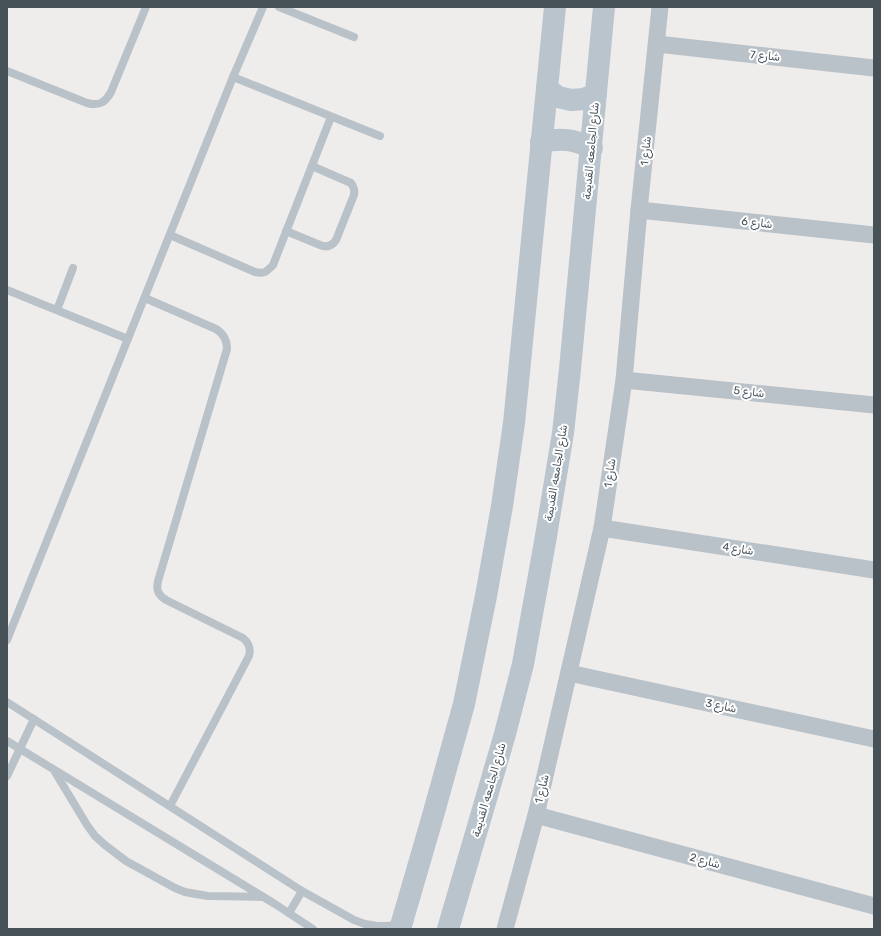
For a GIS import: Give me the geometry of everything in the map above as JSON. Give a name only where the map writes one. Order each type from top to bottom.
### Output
[{"type":"main road","points":[[400,926],[464,704],[499,521],[514,423],[524,333],[555,7]]},
{"type":"main road","name":"شارع الجامعه القديمة","points":[[448,929],[501,748],[523,664],[544,550],[563,433],[571,361],[604,7]]},
{"type":"main road","points":[[547,89],[558,97],[571,100],[584,99],[596,94]]},
{"type":"main road","points":[[541,142],[554,139],[567,140],[592,148]]},
{"type":"street","name":"شارع 1","points":[[505,929],[536,815],[602,528],[624,380],[639,210],[660,7]]},
{"type":"street","name":"شارع 7","points":[[657,44],[874,68]]},
{"type":"street","name":"شارع 6","points":[[639,210],[874,235]]},
{"type":"street","name":"شارع 5","points":[[624,380],[874,405]]},
{"type":"street","name":"شارع 4","points":[[602,528],[874,570]]},
{"type":"street","name":"شارع 3","points":[[569,673],[874,739]]},
{"type":"street","name":"شارع 2","points":[[536,815],[874,906]]},
{"type":"lane","points":[[7,71],[87,103],[102,103],[108,99],[146,7]]},
{"type":"lane","points":[[7,640],[233,77],[263,7]]},
{"type":"lane","points":[[283,8],[354,37]]},
{"type":"lane","points":[[233,77],[380,136]]},
{"type":"lane","points":[[170,235],[254,272],[262,274],[267,271],[272,265],[331,116]]},
{"type":"lane","points":[[286,230],[324,247],[333,244],[336,240],[354,195],[354,187],[351,183],[312,166]]},
{"type":"lane","points":[[57,310],[73,268]]},
{"type":"lane","points":[[7,290],[128,339]]},
{"type":"lane","points":[[144,298],[216,329],[225,337],[227,343],[158,581],[158,592],[161,597],[166,600],[243,638],[250,646],[249,656],[170,806]]},
{"type":"lane","points":[[7,702],[302,890],[354,920],[377,926],[400,926]]},
{"type":"lane","points":[[7,776],[34,719]]},
{"type":"lane","points":[[7,741],[264,897],[313,929]]},
{"type":"lane","points":[[54,770],[87,825],[105,845],[126,861],[185,892],[208,896],[264,897]]},
{"type":"lane","points":[[289,913],[302,890]]}]
